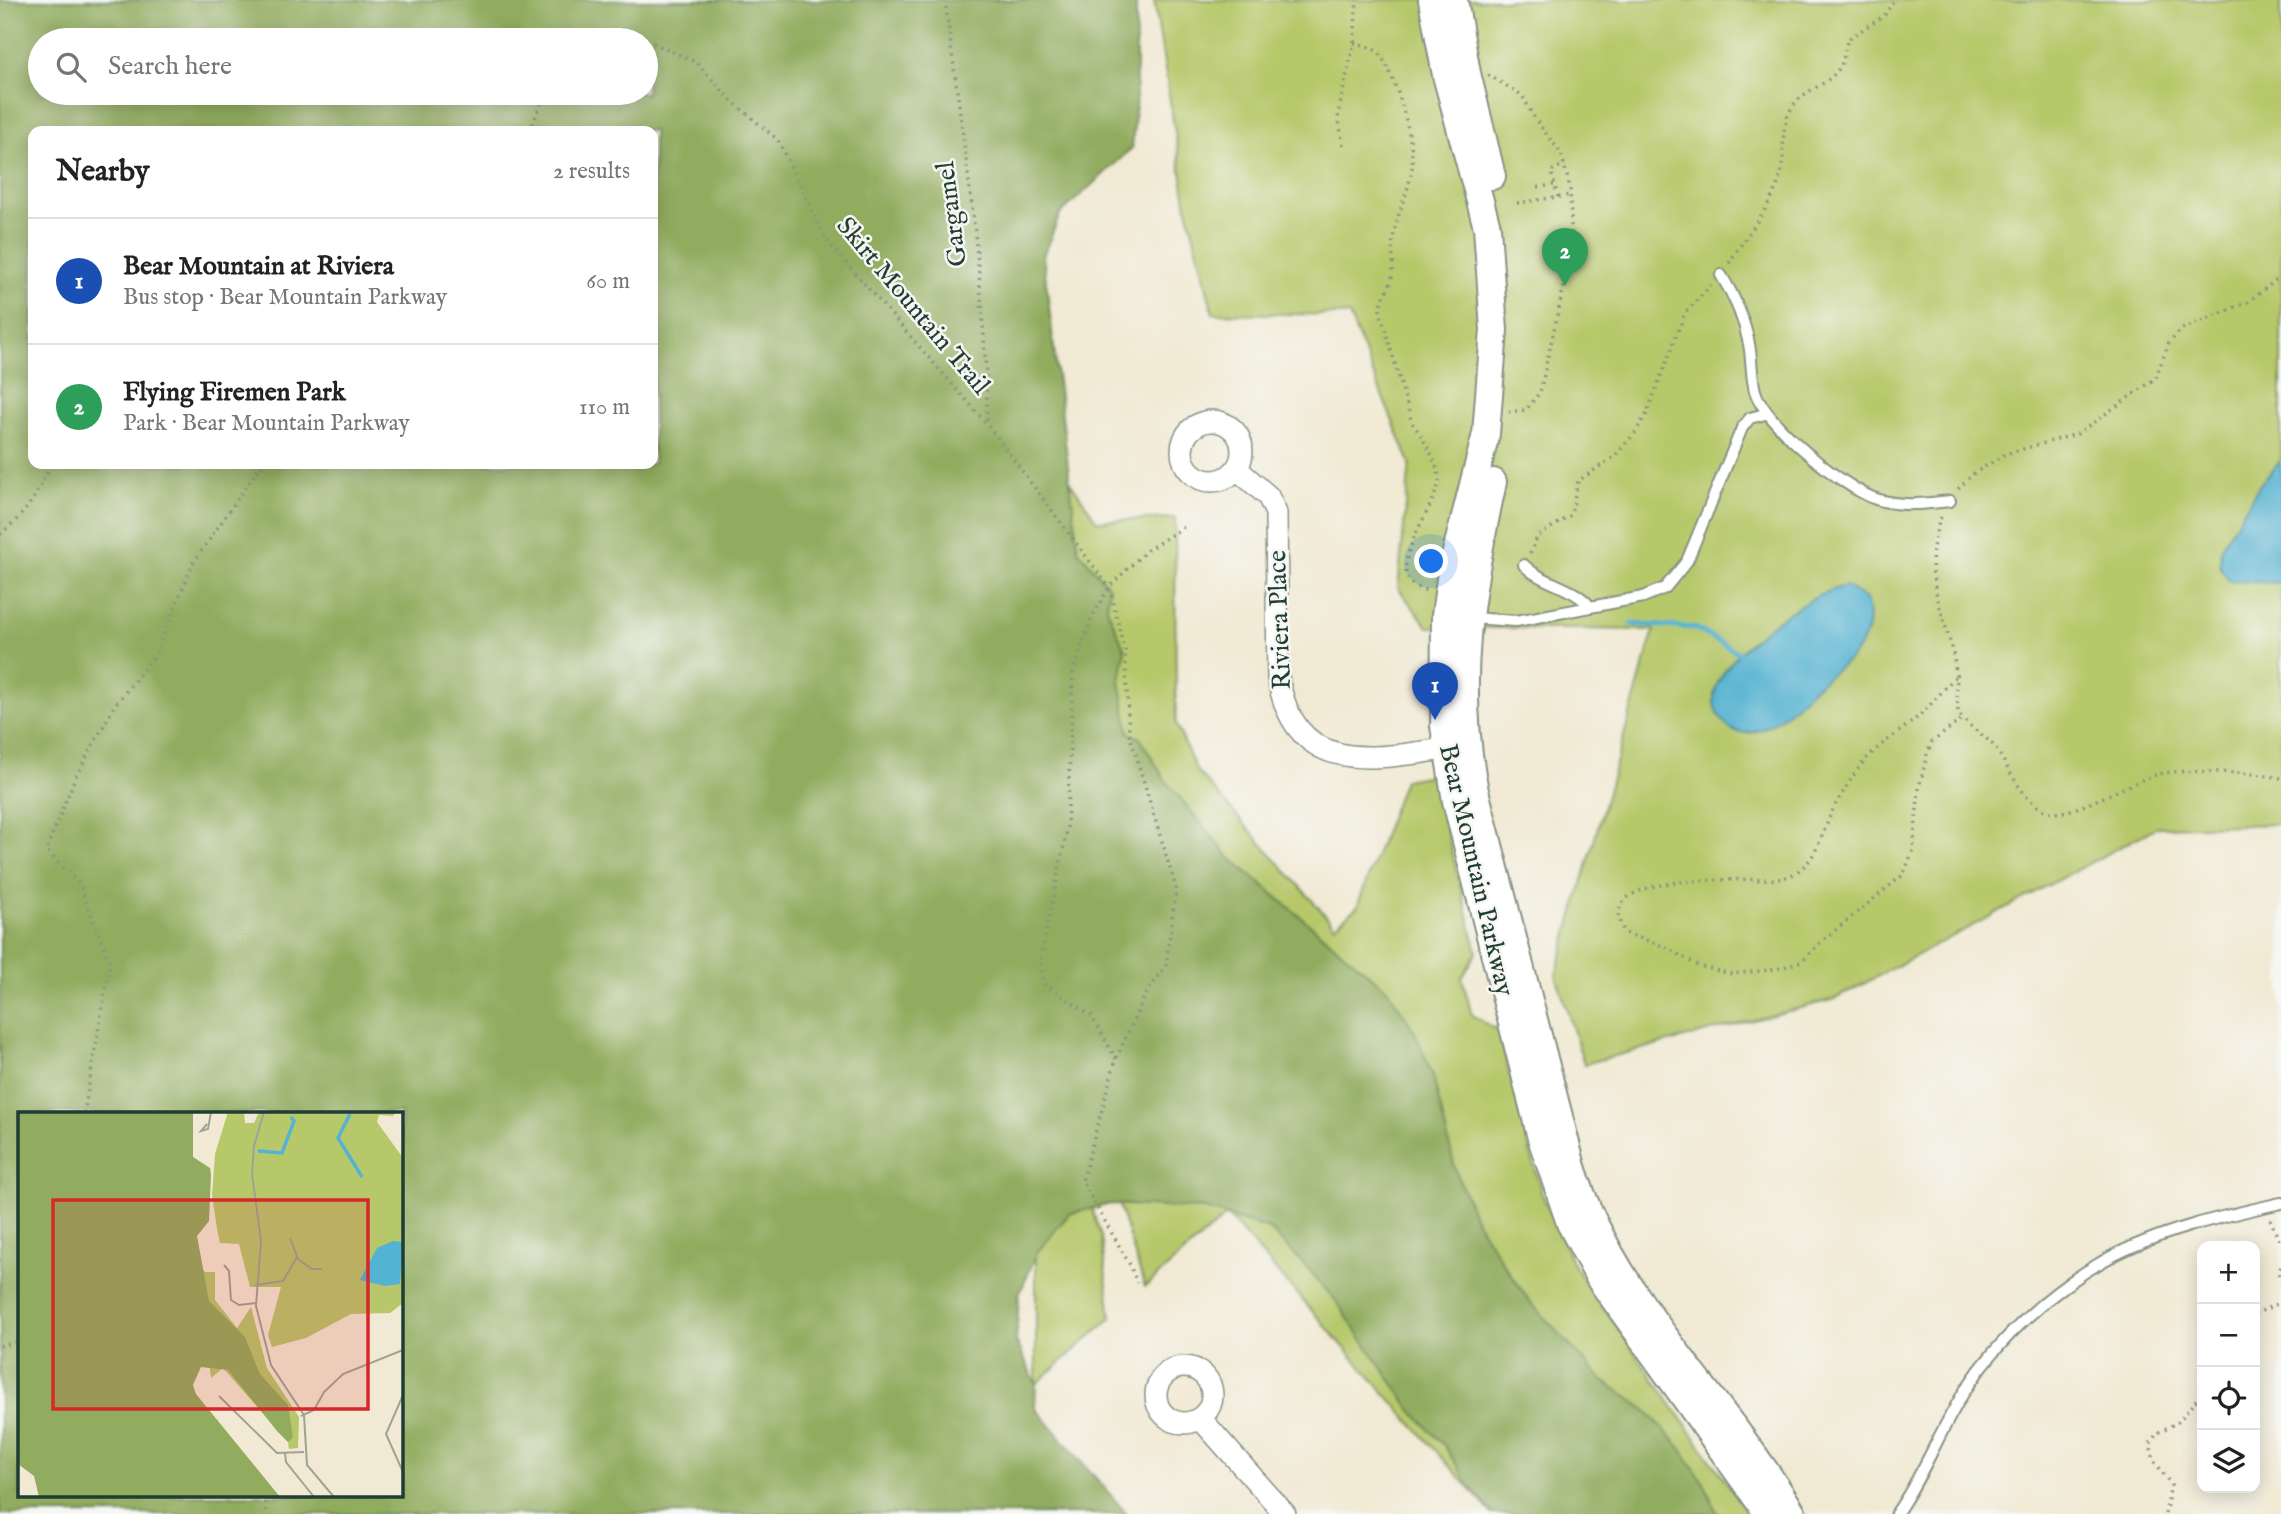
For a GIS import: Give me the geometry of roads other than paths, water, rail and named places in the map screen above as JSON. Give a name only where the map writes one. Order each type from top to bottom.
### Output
[{"type":"street","name":"Bear Mountain Parkway","points":[[1432,0],[1446,75],[1487,227],[1494,330],[1486,434],[1451,572],[1445,615],[1442,690],[1457,747],[1475,791],[1580,1193],[1619,1268],[1793,1514]]},
{"type":"street","name":"Bear Mountain Parkway","points":[[1454,0],[1467,73],[1503,226],[1509,330],[1505,413],[1466,618],[1456,801],[1512,1029],[1560,1201],[1601,1281],[1768,1514]]},
{"type":"street","name":"Riviera Place","points":[[1237,469],[1268,496],[1276,513],[1278,678],[1283,705],[1292,724],[1308,740],[1344,757],[1364,758],[1457,747]]},
{"type":"street","points":[[1200,1418],[1284,1514]]},
{"type":"lane","points":[[1721,275],[1734,296],[1743,319],[1755,391],[1766,414],[1778,428],[1859,491],[1898,503],[1950,502]]},
{"type":"lane","points":[[1466,618],[1516,621],[1643,597],[1665,589],[1687,561],[1742,428],[1750,418],[1766,414]]},
{"type":"lane","points":[[1524,565],[1543,580],[1585,600],[1590,607]]},
{"type":"lane","points":[[1896,1514],[1911,1493],[1966,1388],[2040,1306],[2105,1260],[2177,1231],[2281,1203]]},
{"type":"water","points":[[2281,461],[2281,583],[2229,581],[2220,566],[2221,547],[2261,483]]},
{"type":"water","points":[[1846,586],[1866,599],[1869,611],[1867,632],[1857,650],[1842,666],[1772,724],[1748,733],[1730,729],[1719,716],[1714,704],[1716,687],[1727,668],[1743,649],[1786,614],[1829,591]]},
{"type":"waterway","points":[[1631,624],[1695,628],[1739,653]]},
{"type":"place","name":"Flying Firemen Park","points":[[1565,286]]},
{"type":"place","name":"Bear Mountain at Riviera","points":[[1435,720]]}]
